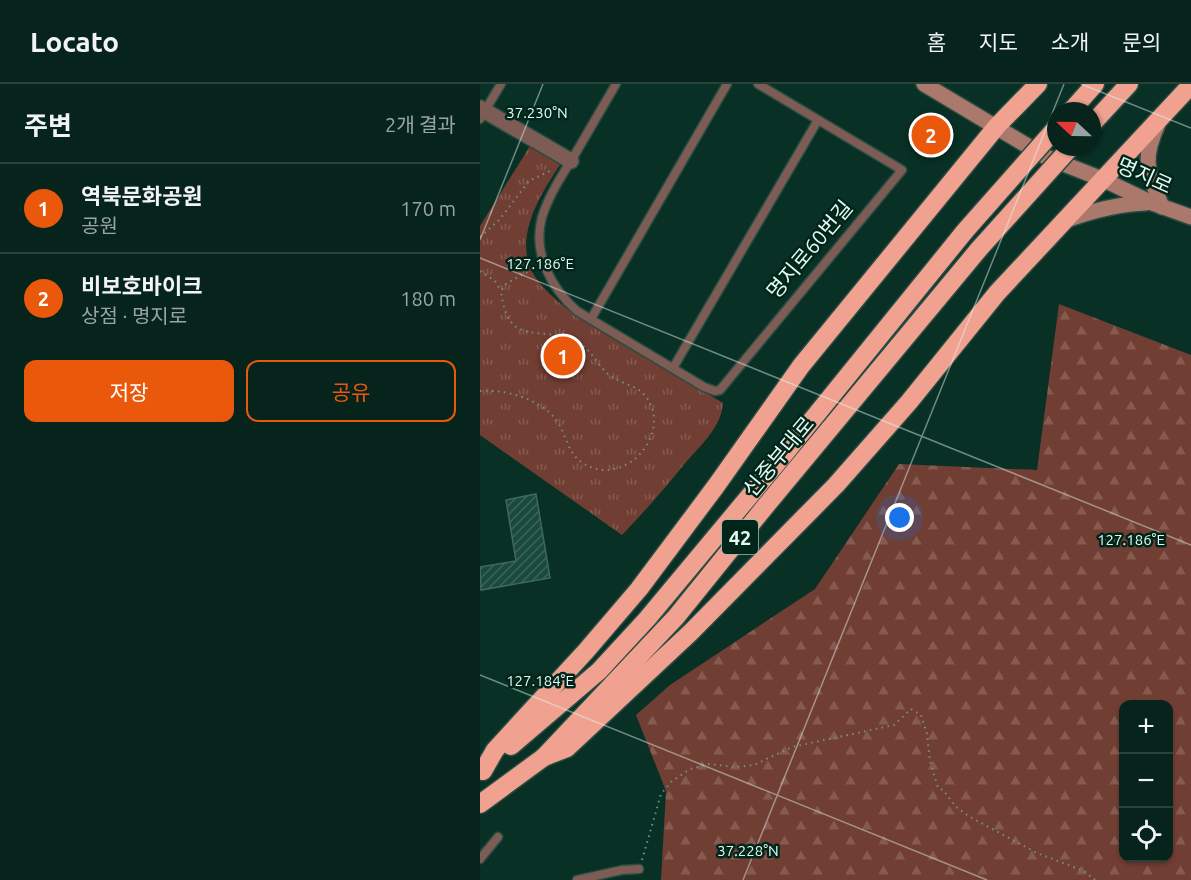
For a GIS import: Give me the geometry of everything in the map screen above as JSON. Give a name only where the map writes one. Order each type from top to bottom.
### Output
[{"type":"highway","points":[[481,772],[495,750],[586,651],[639,589],[801,366],[997,126],[1038,84]]},
{"type":"highway","points":[[1079,102],[1095,84]]},
{"type":"highway","points":[[1101,114],[1129,84]]},
{"type":"highway","points":[[544,757],[567,748],[691,632],[828,493],[909,402],[996,293],[1191,85]]},
{"type":"highway","name":"신중부대로","points":[[481,772],[599,671],[647,619],[965,231],[1047,138]]},
{"type":"highway","name":"신중부대로","points":[[480,804],[544,757],[676,617],[979,249],[1063,156]]},
{"type":"main road","name":"명지로","points":[[924,84],[1046,157],[1102,179],[1157,205],[1191,217]]},
{"type":"main road","points":[[1062,222],[1111,207],[1157,205],[1147,161],[1150,142],[1162,116]]},
{"type":"street","points":[[482,112],[571,161]]},
{"type":"lane","points":[[482,112],[501,84]]},
{"type":"lane","name":"명지로60번길","points":[[616,84],[552,194],[542,218],[539,237],[543,262],[550,280],[562,298],[578,311],[704,387],[715,391],[720,390],[902,170],[758,84]]},
{"type":"lane","points":[[591,319],[727,84]]},
{"type":"lane","points":[[672,368],[818,120]]},
{"type":"lane","points":[[480,859],[498,837]]},
{"type":"lane","points":[[577,880],[622,870],[639,869]]},
{"type":"path","points":[[480,237],[500,219],[529,181],[571,161]]},
{"type":"path","points":[[501,291],[506,284],[543,262]]},
{"type":"path","points":[[480,271],[495,281],[501,291],[502,305],[509,322],[537,334],[574,340],[586,348],[609,375],[631,385],[647,398],[653,412],[654,422],[650,439],[632,462],[609,471],[602,471],[579,460],[564,438],[560,425],[535,403],[504,392],[480,391]]},
{"type":"path","points":[[639,869],[661,794],[672,782],[690,769],[709,764],[736,767],[754,765],[792,747],[894,725],[911,709],[921,715],[938,788],[943,790],[956,807],[1037,853],[1084,871],[1095,880]]},
{"type":"green space","points":[[530,146],[562,162],[538,202],[528,231],[526,246],[528,261],[537,280],[567,309],[723,403],[719,420],[710,434],[622,535],[480,435],[480,226]]},
{"type":"green space","points":[[1059,304],[1191,355],[1191,880],[661,880],[666,791],[636,715],[670,685],[815,589],[899,464],[1037,470]]},
{"type":"building","points":[[536,494],[550,578],[481,590],[480,567],[516,561],[506,500]]},
{"type":"place","name":"비보호바이크","points":[[931,135]]},
{"type":"place","name":"역북문화공원","points":[[563,356]]}]
